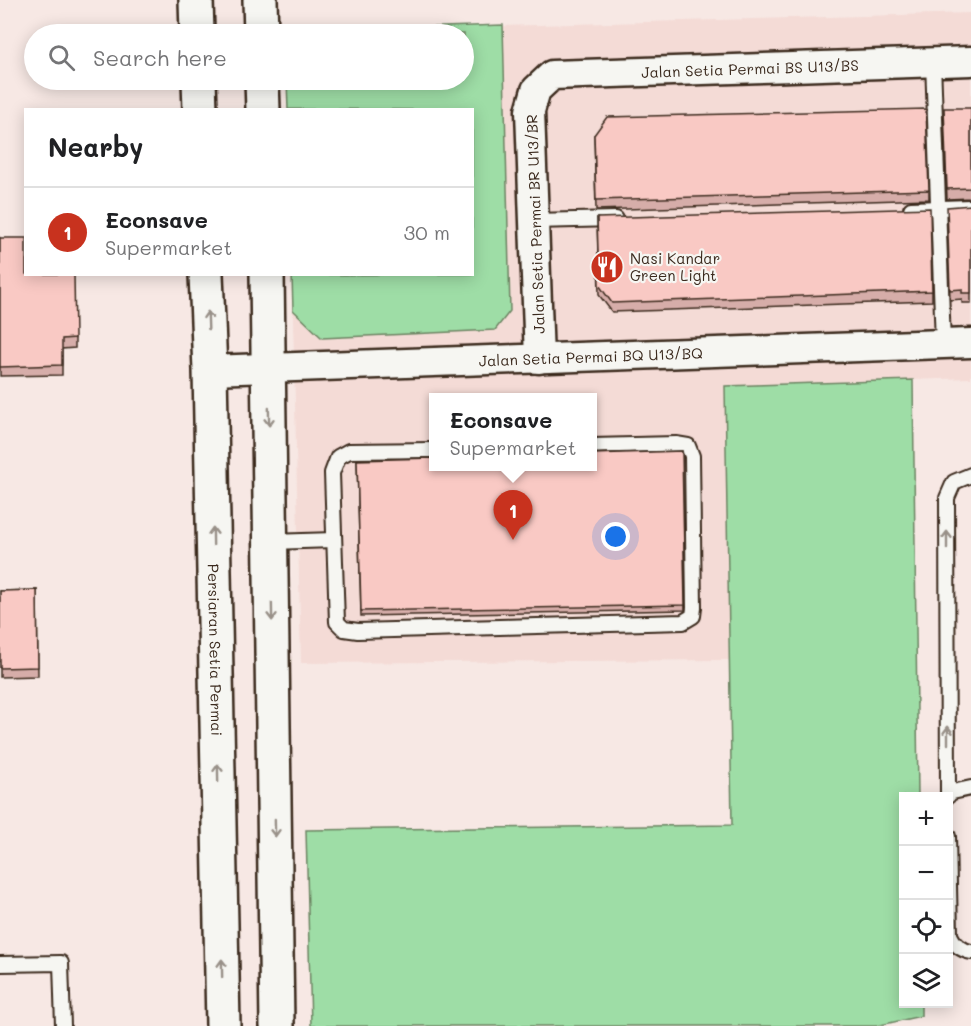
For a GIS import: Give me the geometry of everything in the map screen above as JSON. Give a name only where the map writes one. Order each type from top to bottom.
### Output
[{"type":"street","points":[[196,0],[197,24]]},
{"type":"street","points":[[260,0],[261,24]]},
{"type":"street","name":"Jalan Setia Permai BS U13/BS","points":[[536,90],[552,75],[971,61]]},
{"type":"street","points":[[199,90],[200,108]]},
{"type":"street","points":[[262,90],[263,108]]},
{"type":"street","name":"Jalan Setia Permai BR U13/BR","points":[[536,90],[530,111],[539,359]]},
{"type":"street","name":"Persiaran Setia Permai","points":[[206,276],[223,1026]]},
{"type":"street","points":[[267,276],[277,1026]]},
{"type":"street","name":"Jalan Setia Permai BQ U13/BQ","points":[[210,370],[957,344]]},
{"type":"lane","points":[[933,62],[939,208],[957,344]]},
{"type":"lane","points":[[903,210],[971,207]]},
{"type":"lane","points":[[534,221],[629,218]]},
{"type":"lane","points":[[429,450],[349,452],[338,458],[332,473],[334,540],[338,622],[344,629],[358,631],[683,622],[693,616],[692,456],[688,446],[676,444],[597,446]]},
{"type":"lane","points":[[948,792],[947,498],[954,482],[971,475]]},
{"type":"lane","points":[[271,542],[334,540]]},
{"type":"lane","points":[[953,793],[971,788]]},
{"type":"lane","points":[[948,846],[950,935],[953,942],[960,948],[971,952]]},
{"type":"lane","points":[[0,964],[61,963],[63,1026]]},
{"type":"shaded area","points":[[971,13],[971,378],[725,386],[729,660],[301,663],[292,276],[474,276],[474,108],[288,108],[287,90],[474,90],[474,27]]},
{"type":"green space","points":[[503,25],[510,311],[495,330],[322,338],[293,310],[292,276],[474,276],[474,108],[288,108],[287,90],[474,90],[474,26]]},
{"type":"green space","points":[[913,380],[918,792],[899,792],[899,1008],[921,1008],[921,1016],[876,1026],[311,1026],[306,830],[732,825],[725,386]]},
{"type":"building","points":[[944,108],[971,108],[971,188],[947,189]]},
{"type":"building","points":[[926,109],[929,190],[596,200],[594,135],[607,117]]},
{"type":"building","points":[[971,205],[971,293],[962,293],[962,289],[950,290],[947,207]]},
{"type":"building","points":[[930,208],[932,291],[612,303],[599,285],[597,218]]},
{"type":"building","points":[[0,238],[24,238],[24,276],[74,276],[75,338],[62,339],[62,365],[0,367]]},
{"type":"building","points":[[682,451],[685,605],[361,611],[357,460],[429,458],[429,471],[597,471],[597,454]]},
{"type":"building","points":[[37,590],[38,667],[0,668],[0,591]]},
{"type":"place","name":"Nasi Kandar Green Light","points":[[607,267]]},
{"type":"place","name":"Econsave","points":[[513,540]]}]
